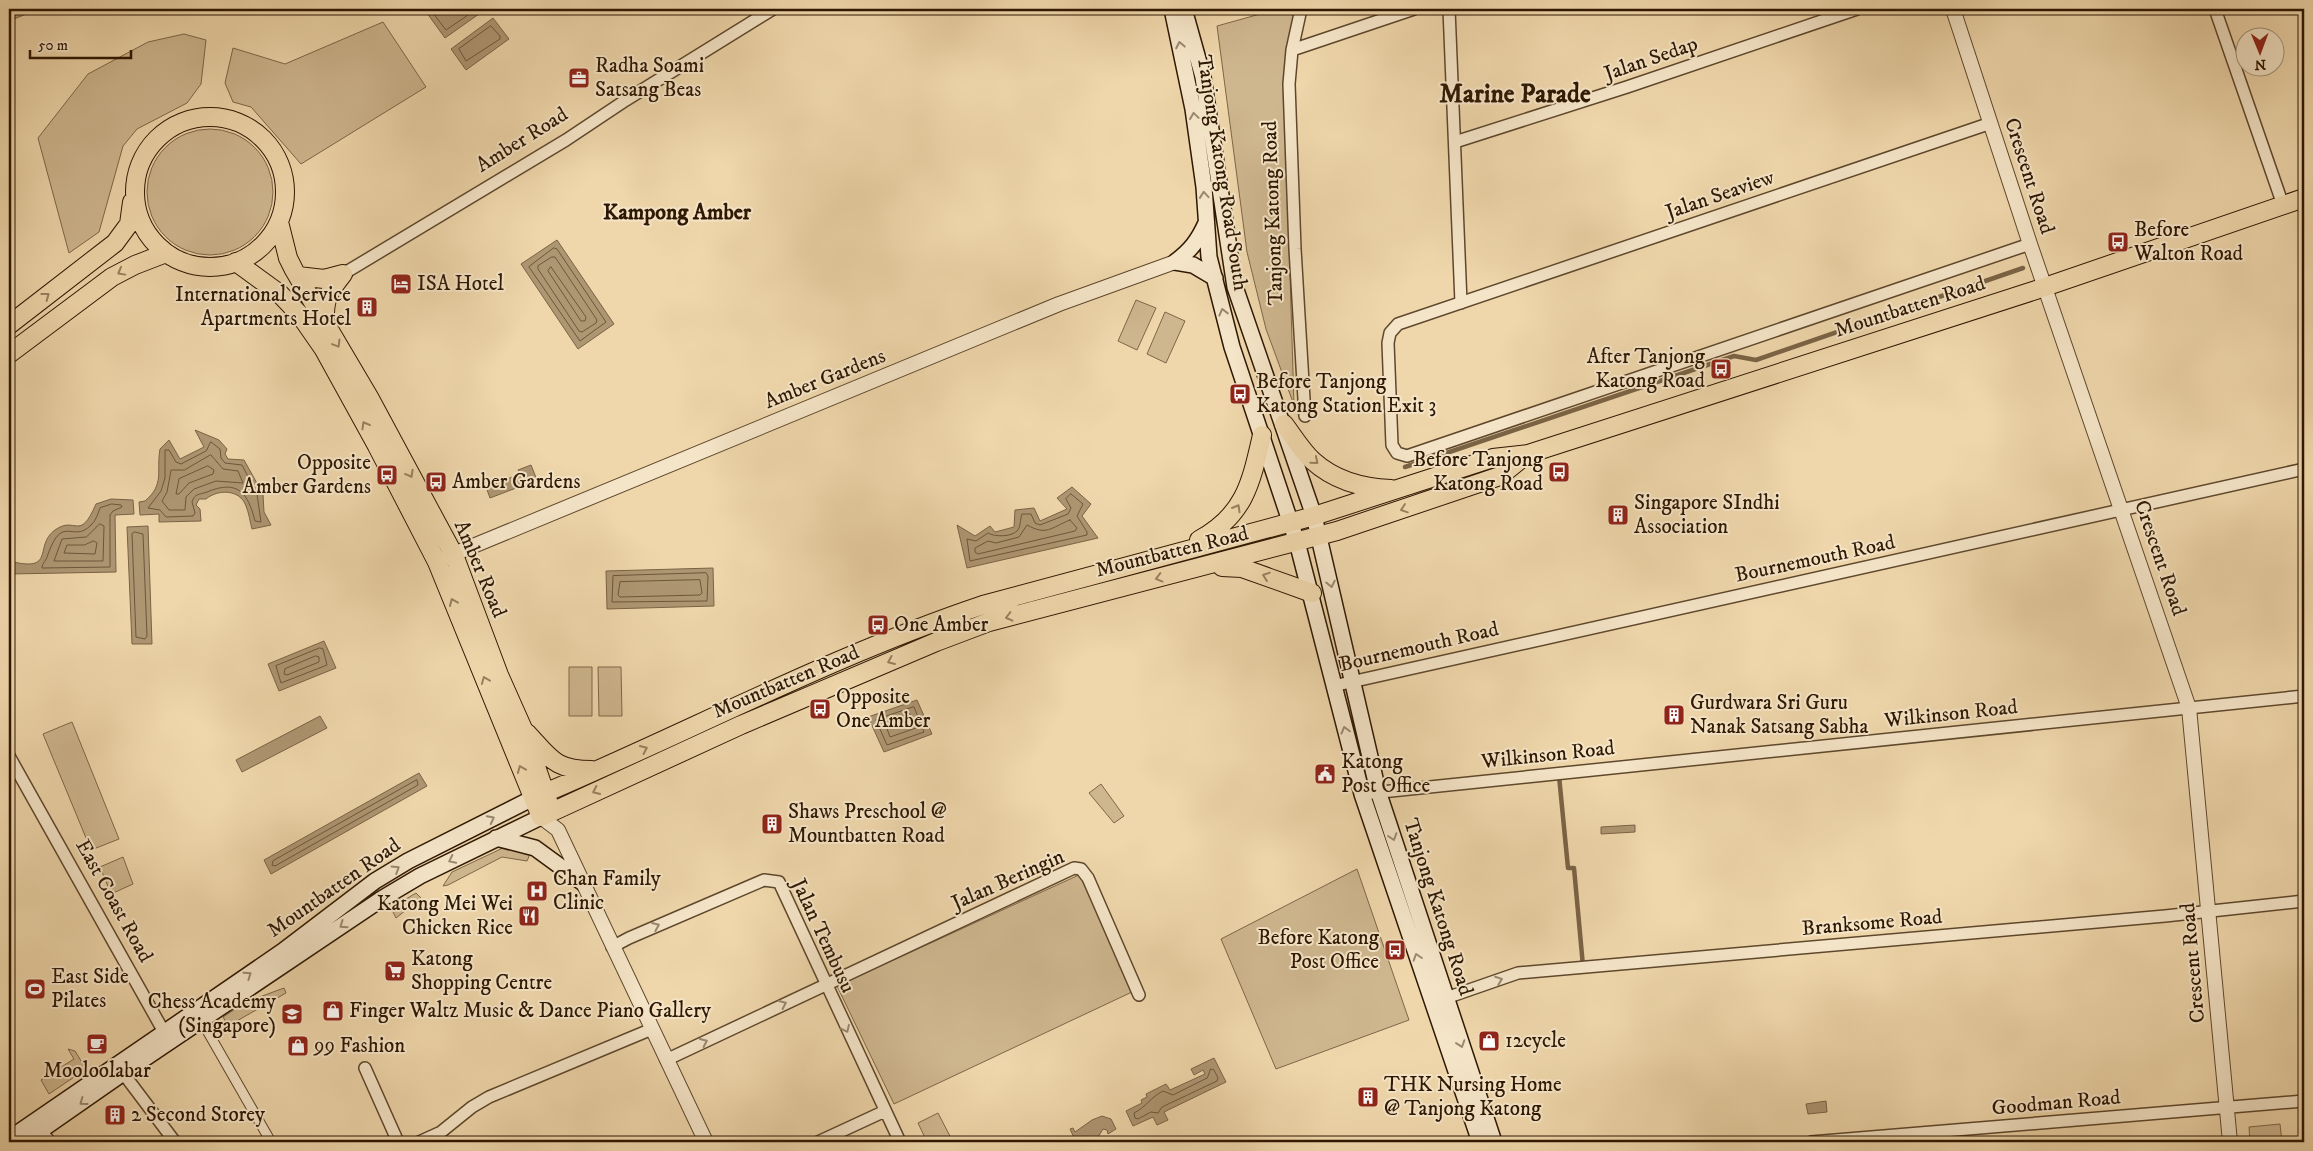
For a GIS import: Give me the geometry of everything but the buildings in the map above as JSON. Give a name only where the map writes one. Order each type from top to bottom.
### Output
[{"type":"main road","name":"Tanjong Katong Road South","points":[[1172,9],[1193,109],[1207,221],[1209,257],[1232,347],[1297,542]]},
{"type":"main road","name":"Tanjong Katong Road South","points":[[1184,9],[1202,77],[1235,287],[1284,424],[1320,536]]},
{"type":"main road","name":"Amber Road","points":[[207,117],[230,120],[250,129],[262,139],[279,163],[284,185],[284,204],[279,222],[268,239],[254,252],[236,262],[212,267],[188,264],[166,253],[148,235],[137,213],[134,189],[138,167],[149,147],[165,131],[185,121],[207,117]]},
{"type":"main road","points":[[9,325],[115,242],[129,224],[134,189]]},
{"type":"main road","name":"Mountbatten Road","points":[[165,1038],[375,881],[408,861],[538,796],[821,668],[918,627],[983,605],[1187,549],[1291,523],[1493,458],[1528,454],[2045,287],[2304,198]]},
{"type":"main road","points":[[1175,262],[1190,251],[1199,239],[1207,221]]},
{"type":"main road","name":"Amber Road","points":[[279,222],[288,258],[369,397],[454,554],[499,675],[523,729],[538,796]]},
{"type":"main road","points":[[9,354],[112,277],[135,265],[166,253]]},
{"type":"main road","name":"Amber Road","points":[[236,262],[280,294],[300,315],[318,342],[377,446],[436,562],[549,818]]},
{"type":"main road","points":[[1175,262],[1193,265],[1215,278]]},
{"type":"main road","points":[[298,276],[324,279],[343,274]]},
{"type":"main road","points":[[326,325],[325,304],[330,291],[343,274]]},
{"type":"main road","points":[[1284,424],[1312,461],[1335,475],[1354,484],[1377,488],[1401,488]]},
{"type":"main road","points":[[1187,549],[1194,542],[1217,530],[1232,517],[1241,502],[1255,465],[1262,435]]},
{"type":"main road","name":"Mountbatten Road","points":[[165,1038],[201,1020],[383,898],[420,876],[496,838],[549,818],[750,721],[936,642],[989,622],[1320,536],[1500,476],[1528,454]]},
{"type":"main road","name":"Tanjong Katong Road","points":[[1320,536],[1378,791],[1494,1142]]},
{"type":"main road","name":"Tanjong Katong Road","points":[[1297,542],[1312,593],[1333,686],[1362,794],[1478,1141]]},
{"type":"main road","points":[[1206,566],[1242,568],[1312,593]]},
{"type":"main road","points":[[523,729],[551,759],[562,767],[572,770],[600,769]]},
{"type":"main road","points":[[496,838],[536,848],[583,883]]},
{"type":"main road","points":[[24,1142],[46,1136],[165,1038]]},
{"type":"main road","points":[[9,1139],[165,1038]]},
{"type":"street","name":"Amber Road","points":[[343,274],[566,140],[626,100],[773,9]]},
{"type":"street","name":"Tanjong Katong Road","points":[[1301,9],[1292,50],[1289,84],[1294,249],[1305,416]]},
{"type":"street","points":[[1292,50],[1414,9]]},
{"type":"street","points":[[1449,9],[1461,303]]},
{"type":"street","name":"Jalan Sedap","points":[[1455,142],[1627,87],[1857,9]]},
{"type":"street","name":"Crescent Road","points":[[1953,9],[2030,244],[2189,708],[2230,1142]]},
{"type":"street","points":[[2215,9],[2282,205]]},
{"type":"street","name":"Jalan Seaview","points":[[1407,456],[1397,453],[1392,445],[1388,343],[1390,332],[1398,324],[1991,123]]},
{"type":"street","name":"Mountbatten Road","points":[[1407,456],[2030,244]]},
{"type":"street","name":"Amber Gardens","points":[[436,562],[1059,304],[1175,262]]},
{"type":"street","name":"Bournemouth Road","points":[[1333,686],[2304,469]]},
{"type":"street","name":"Wilkinson Road","points":[[1362,794],[2304,696]]},
{"type":"street","name":"East Coast Road","points":[[9,756],[165,1038]]},
{"type":"street","points":[[549,818],[583,883],[706,1142]]},
{"type":"street","name":"Jalan Beringin","points":[[825,985],[1074,868],[1081,869],[1088,878],[1139,995]]},
{"type":"street","name":"Jalan Tembusu","points":[[612,947],[628,938],[764,880],[774,880],[782,885],[825,985],[900,1142]]},
{"type":"street","name":"Branksome Road","points":[[1446,998],[1518,973],[2304,901]]},
{"type":"street","points":[[666,1060],[825,985]]},
{"type":"street","points":[[201,1020],[271,1142]]},
{"type":"street","points":[[419,1142],[442,1132],[472,1107],[489,1097],[652,1030]]},
{"type":"street","points":[[365,1068],[398,1142]]},
{"type":"street","points":[[122,1073],[175,1142]]},
{"type":"street","name":"Goodman Road","points":[[1811,1142],[2304,1101]]},
{"type":"street","points":[[818,1142],[885,1111]]},
{"type":"shaded area","points":[[1278,9],[1296,9],[1284,77],[1294,405],[1266,329],[1247,252],[1217,26]]},
{"type":"shaded area","points":[[383,22],[426,87],[301,164],[251,107],[233,102],[225,83],[233,48],[285,64]]},
{"type":"shaded area","points":[[184,34],[206,40],[201,84],[187,103],[137,129],[123,146],[99,232],[69,253],[38,138],[88,74],[148,42]]},
{"type":"shaded area","points":[[210,129],[234,134],[254,148],[268,168],[273,192],[268,216],[254,236],[234,250],[210,255],[186,250],[166,236],[152,216],[147,192],[152,168],[166,148],[186,134]]},
{"type":"shaded area","points":[[1136,300],[1156,308],[1137,350],[1118,341]]},
{"type":"shaded area","points":[[1165,312],[1185,321],[1166,363],[1147,354]]},
{"type":"shaded area","points":[[569,667],[592,667],[592,716],[569,716]]},
{"type":"shaded area","points":[[598,667],[621,667],[622,716],[599,716]]},
{"type":"shaded area","points":[[72,722],[119,839],[91,850],[43,734]]},
{"type":"shaded area","points":[[1101,784],[1124,816],[1114,823],[1089,793]]},
{"type":"shaded area","points":[[505,847],[530,854],[527,861],[502,857],[443,886],[452,872]]},
{"type":"shaded area","points":[[123,857],[133,884],[111,894],[100,867]]},
{"type":"shaded area","points":[[1357,869],[1409,1020],[1276,1069],[1221,939]]},
{"type":"shaded area","points":[[1081,874],[1132,992],[894,1104],[837,986]]},
{"type":"shaded area","points":[[416,893],[421,898],[396,918],[391,908]]},
{"type":"shaded area","points":[[284,988],[286,993],[228,1026],[223,1017],[246,1002]]},
{"type":"shaded area","points":[[68,1049],[75,1051],[86,1069],[49,1094],[41,1080],[74,1059]]},
{"type":"shaded area","points":[[938,1113],[953,1142],[927,1142],[918,1123]]},
{"type":"shaded area","points":[[2280,1124],[2282,1142],[2250,1142],[2249,1127]]},
{"type":"water","points":[[9,9],[39,9],[9,21]]},
{"type":"water","points":[[424,9],[486,9],[445,38]]},
{"type":"water","points":[[493,18],[509,39],[466,70],[451,49]]},
{"type":"water","points":[[557,240],[614,324],[578,349],[521,264]]},
{"type":"water","points":[[195,430],[219,440],[227,449],[225,454],[228,459],[244,460],[263,494],[264,512],[271,525],[252,529],[243,500],[239,496],[228,492],[216,493],[206,499],[199,499],[196,505],[200,509],[201,521],[159,522],[159,514],[140,515],[139,502],[145,501],[151,495],[157,483],[160,449],[169,440],[180,459],[204,447]]},
{"type":"water","points":[[531,465],[537,480],[490,498],[486,487],[520,474],[518,470]]},
{"type":"water","points":[[1072,487],[1091,504],[1082,516],[1098,538],[967,568],[957,525],[975,536],[990,526],[995,532],[1014,527],[1015,510],[1034,508],[1040,521],[1067,509],[1057,498]]},
{"type":"water","points":[[111,499],[133,500],[134,514],[115,515],[116,572],[9,574],[9,561],[24,564],[39,561],[45,543],[55,530],[62,526],[81,525],[90,516],[96,504]]},
{"type":"water","points":[[148,526],[152,644],[132,644],[127,527]]},
{"type":"water","points":[[713,568],[714,606],[607,609],[606,571]]},
{"type":"water","points":[[324,641],[336,668],[279,691],[268,664]]},
{"type":"water","points":[[917,700],[932,734],[884,752],[868,717]]},
{"type":"water","points":[[320,716],[327,728],[242,772],[236,760]]},
{"type":"water","points":[[419,773],[427,786],[271,874],[264,860]]},
{"type":"water","points":[[1635,825],[1635,832],[1601,834],[1601,827]]},
{"type":"water","points":[[1214,1058],[1226,1082],[1164,1112],[1168,1120],[1157,1125],[1153,1117],[1133,1126],[1126,1111],[1142,1103],[1141,1100],[1147,1097],[1146,1094],[1166,1084],[1170,1090],[1205,1074],[1203,1070],[1194,1075],[1191,1069]]},
{"type":"water","points":[[1826,1101],[1827,1112],[1808,1114],[1806,1104]]},
{"type":"water","points":[[1102,1116],[1111,1119],[1116,1129],[1108,1134],[1107,1130],[1103,1129],[1095,1142],[1076,1142],[1070,1129],[1073,1128],[1075,1132],[1092,1120]]},
{"type":"waterway","points":[[1405,467],[1734,356],[1756,360],[2023,268]]},
{"type":"waterway","points":[[1559,776],[1568,868],[1574,868],[1583,966]]},
{"type":"place","name":"Radha Soami Satsang Beas","points":[[579,78]]},
{"type":"place","name":"Before Walton Road","points":[[2118,242]]},
{"type":"place","name":"ISA Hotel","points":[[401,284]]},
{"type":"place","name":"International Service Apartments Hotel","points":[[367,307]]},
{"type":"place","name":"After Tanjong Katong Road","points":[[1721,369]]},
{"type":"place","name":"Before Tanjong Katong Station Exit 3","points":[[1240,394]]},
{"type":"place","name":"Before Tanjong Katong Road","points":[[1559,472]]},
{"type":"place","name":"Opposite Amber Gardens","points":[[387,475]]},
{"type":"place","name":"Amber Gardens","points":[[436,482]]},
{"type":"place","name":"Singapore SIndhi Association","points":[[1618,515]]},
{"type":"place","name":"One Amber","points":[[878,625]]},
{"type":"place","name":"Opposite One Amber","points":[[820,709]]},
{"type":"place","name":"Gurdwara Sri Guru Nanak Satsang Sabha","points":[[1674,715]]},
{"type":"place","name":"Katong Post Office","points":[[1325,774]]},
{"type":"place","name":"Shaws Preschool @ Mountbatten Road","points":[[772,824]]},
{"type":"place","name":"Chan Family Clinic","points":[[537,891]]},
{"type":"place","name":"Katong Mei Wei Chicken Rice","points":[[529,916]]},
{"type":"place","name":"Before Katong Post Office","points":[[1395,950]]},
{"type":"place","name":"Katong Shopping Centre","points":[[395,971]]},
{"type":"place","name":"East Side Pilates","points":[[35,989]]},
{"type":"place","name":"Finger Waltz Music & Dance Piano Gallery","points":[[333,1011]]},
{"type":"place","name":"Chess Academy (Singapore)","points":[[292,1014]]},
{"type":"place","name":"12cycle","points":[[1489,1041]]},
{"type":"place","name":"Mooloolabar","points":[[97,1044]]},
{"type":"place","name":"99 Fashion","points":[[298,1046]]},
{"type":"place","name":"THK Nursing Home @ Tanjong Katong","points":[[1368,1097]]},
{"type":"place","name":"2 Second Storey","points":[[115,1115]]},
{"type":"district","name":"Marine Parade","points":[[1515,94]]},
{"type":"district","name":"Kampong Amber","points":[[677,212]]}]
